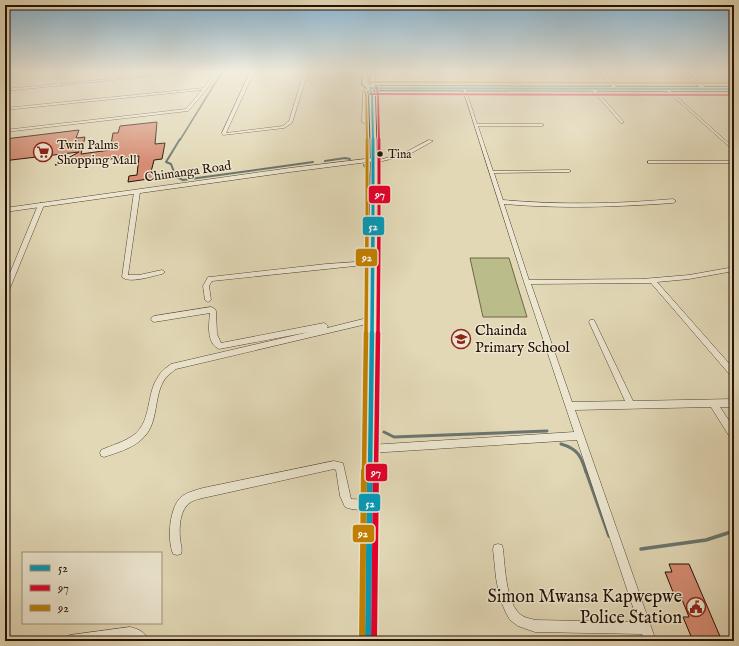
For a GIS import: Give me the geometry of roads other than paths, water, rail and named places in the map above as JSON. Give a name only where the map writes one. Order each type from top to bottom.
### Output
[{"type":"main road","points":[[368,641],[374,161],[372,102]]},
{"type":"street","points":[[5,110],[76,102]]},
{"type":"street","points":[[5,131],[187,110],[193,102]]},
{"type":"street","points":[[238,102],[224,133],[225,134],[276,128],[288,125],[291,122],[297,102]]},
{"type":"street","points":[[364,122],[365,102]]},
{"type":"street","points":[[468,102],[527,282],[650,641]]},
{"type":"street","points":[[605,102],[622,122]]},
{"type":"street","points":[[681,102],[734,150]]},
{"type":"street","points":[[476,125],[542,125]]},
{"type":"street","points":[[374,161],[406,154],[431,141]]},
{"type":"street","name":"Chimanga Road","points":[[5,210],[374,161]]},
{"type":"street","points":[[650,162],[734,162]]},
{"type":"street","points":[[492,172],[569,171]]},
{"type":"street","points":[[137,192],[125,276],[139,276],[162,272]]},
{"type":"street","points":[[502,202],[527,205],[596,206],[673,201]]},
{"type":"street","points":[[5,293],[41,205]]},
{"type":"street","points":[[208,300],[206,286],[210,279],[232,278],[330,266],[372,264]]},
{"type":"street","points":[[527,282],[652,280],[689,277],[734,269]]},
{"type":"street","points":[[652,280],[734,374]]},
{"type":"street","points":[[154,319],[211,310],[213,311],[214,338],[215,343],[218,346],[340,323],[354,324]]},
{"type":"street","points":[[104,453],[133,441],[143,432],[149,421],[160,378],[165,370],[174,366],[371,320]]},
{"type":"street","points":[[592,322],[631,405]]},
{"type":"street","points":[[569,406],[734,403]]},
{"type":"street","points":[[714,404],[734,436]]},
{"type":"street","points":[[370,449],[580,436]]},
{"type":"street","points":[[177,550],[174,540],[174,528],[184,501],[192,496],[203,493],[334,465],[340,466],[344,499],[348,504],[369,505]]},
{"type":"street","points":[[498,549],[505,597],[510,612],[520,621],[535,626],[646,628]]},
{"type":"street","points":[[70,641],[130,633],[137,634],[143,641]]},
{"type":"waterway","points":[[180,140],[203,102]]},
{"type":"waterway","points":[[180,139],[166,162],[171,164],[176,177],[183,180],[313,162]]},
{"type":"waterway","points":[[325,161],[345,158],[350,159]]},
{"type":"waterway","points":[[364,165],[369,174],[368,226]]},
{"type":"waterway","points":[[367,259],[368,225]]},
{"type":"waterway","points":[[366,317],[367,266]]},
{"type":"waterway","points":[[366,325],[366,333]]},
{"type":"waterway","points":[[365,412],[366,333]]},
{"type":"waterway","points":[[384,432],[394,437],[547,431]]},
{"type":"waterway","points":[[561,444],[571,448],[578,454],[586,472]]},
{"type":"waterway","points":[[586,471],[609,536]]},
{"type":"waterway","points":[[641,549],[706,540],[734,531]]},
{"type":"place","name":"Twin Palms Shopping Mall","points":[[43,152]]},
{"type":"place","name":"Tina","points":[[380,154]]},
{"type":"place","name":"Chainda Primary School","points":[[461,339]]},
{"type":"place","name":"Simon Mwansa Kapwepwe Police Station","points":[[696,607]]}]
